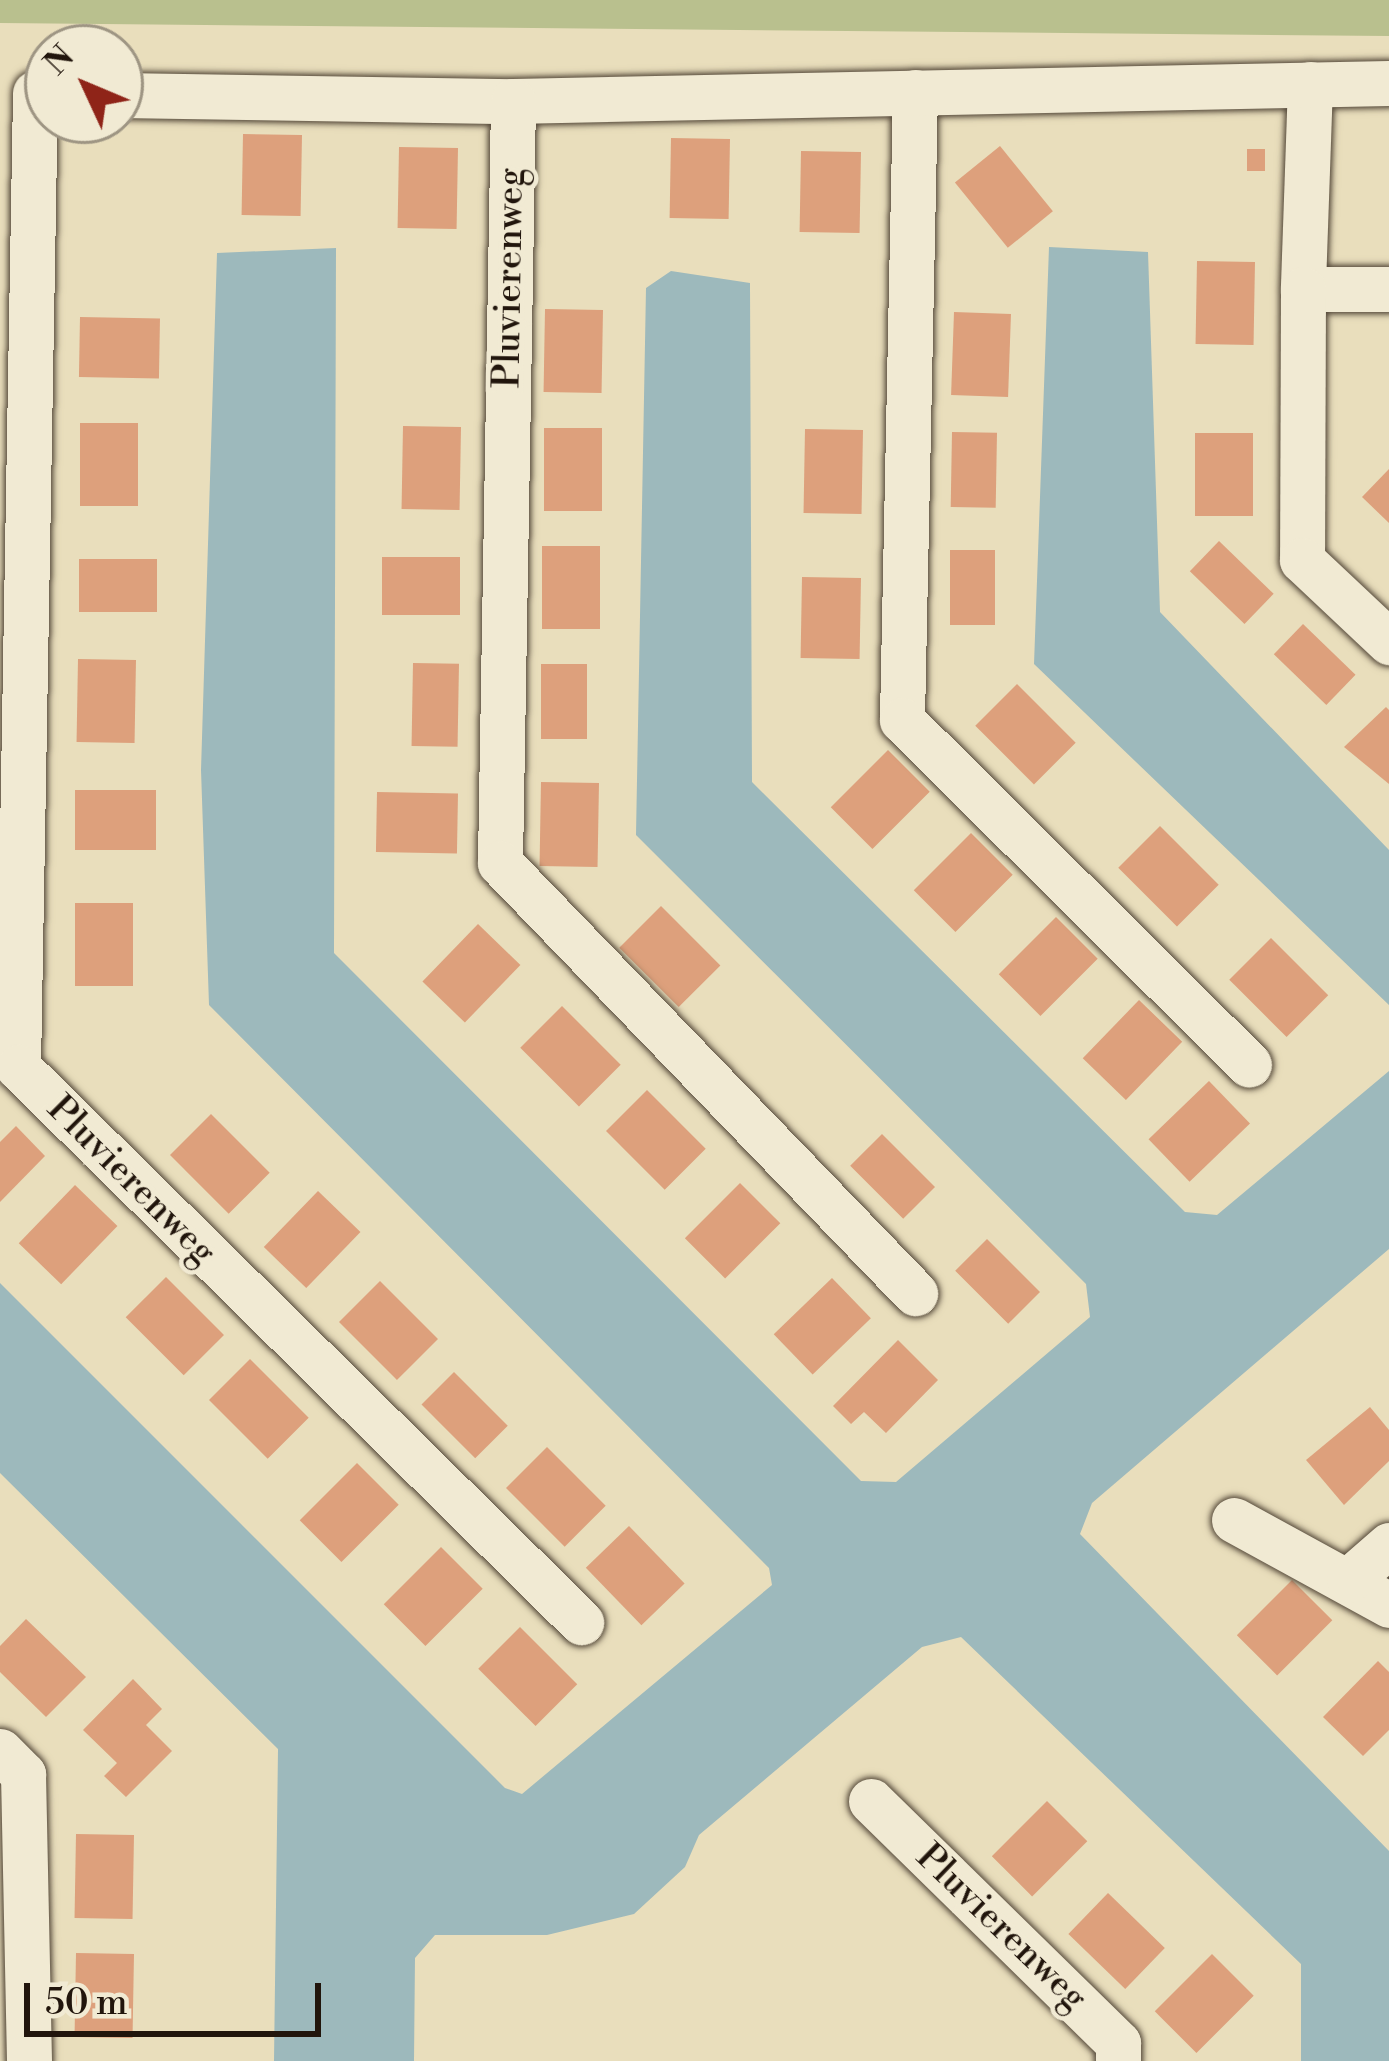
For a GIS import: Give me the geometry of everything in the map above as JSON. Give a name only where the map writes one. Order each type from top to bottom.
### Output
[{"type":"street","points":[[144,95],[512,101],[1389,82]]},
{"type":"street","points":[[1310,83],[1302,560],[1389,642]]},
{"type":"street","points":[[915,92],[902,719],[1249,1064]]},
{"type":"street","name":"Pluvierenweg","points":[[512,101],[500,862],[915,1294]]},
{"type":"street","name":"Pluvierenweg","points":[[27,144],[18,1067],[581,1622]]},
{"type":"street","points":[[1303,289],[1389,289]]},
{"type":"street","points":[[1234,1520],[1389,1605]]},
{"type":"street","points":[[1349,1580],[1389,1545]]},
{"type":"street","points":[[0,1751],[23,1774],[29,2061]]},
{"type":"street","name":"Pluvierenweg","points":[[871,1801],[1118,2043],[1118,2061]]},
{"type":"green space","points":[[0,0],[1389,0],[1389,36],[0,23]]},
{"type":"water","points":[[1049,247],[1148,252],[1160,612],[1389,850],[1389,1005],[1034,664]]},
{"type":"water","points":[[336,248],[334,953],[861,1481],[896,1482],[1090,1317],[1086,1284],[636,835],[646,288],[671,271],[750,283],[752,782],[1185,1212],[1217,1215],[1389,1071],[1389,1249],[1092,1503],[1080,1534],[1389,1851],[1389,2061],[1301,2061],[1301,1964],[961,1637],[922,1647],[699,1835],[685,1867],[634,1914],[547,1935],[435,1935],[415,1958],[414,2061],[274,2061],[278,1749],[0,1473],[0,1283],[505,1788],[522,1794],[772,1585],[769,1568],[209,1005],[201,770],[217,253]]},
{"type":"building","points":[[243,134],[302,135],[301,216],[242,215]]},
{"type":"building","points":[[671,138],[730,139],[729,219],[670,218]]},
{"type":"building","points":[[1000,146],[1053,211],[1008,248],[955,183]]},
{"type":"building","points":[[399,147],[458,148],[457,229],[398,228]]},
{"type":"building","points":[[1247,149],[1265,149],[1265,171],[1247,171]]},
{"type":"building","points":[[801,151],[861,152],[860,233],[800,232]]},
{"type":"building","points":[[1197,261],[1255,262],[1254,345],[1196,344]]},
{"type":"building","points":[[545,309],[603,310],[602,393],[544,392]]},
{"type":"building","points":[[954,312],[1011,314],[1008,397],[951,395]]},
{"type":"building","points":[[80,317],[160,318],[159,378],[79,377]]},
{"type":"building","points":[[80,423],[138,423],[138,506],[80,506]]},
{"type":"building","points":[[403,426],[461,427],[460,510],[402,509]]},
{"type":"building","points":[[544,428],[602,428],[602,511],[544,511]]},
{"type":"building","points":[[805,429],[863,430],[862,514],[804,513]]},
{"type":"building","points":[[952,432],[997,433],[996,508],[951,507]]},
{"type":"building","points":[[1195,433],[1253,433],[1253,516],[1195,516]]},
{"type":"building","points":[[1389,469],[1389,523],[1362,497]]},
{"type":"building","points":[[1219,541],[1274,594],[1244,624],[1190,571]]},
{"type":"building","points":[[542,546],[600,546],[600,629],[542,629]]},
{"type":"building","points":[[950,550],[995,550],[995,625],[950,625]]},
{"type":"building","points":[[382,557],[460,557],[460,615],[382,615]]},
{"type":"building","points":[[79,559],[157,559],[157,612],[79,612]]},
{"type":"building","points":[[802,577],[861,578],[860,659],[801,658]]},
{"type":"building","points":[[1303,624],[1356,675],[1326,705],[1274,654]]},
{"type":"building","points":[[78,659],[136,660],[135,743],[77,742]]},
{"type":"building","points":[[413,663],[459,664],[458,747],[412,746]]},
{"type":"building","points":[[541,664],[587,664],[587,739],[541,739]]},
{"type":"building","points":[[1017,684],[1076,743],[1034,784],[975,726]]},
{"type":"building","points":[[1386,707],[1389,710],[1389,784],[1344,747]]},
{"type":"building","points":[[888,750],[930,792],[872,849],[831,807]]},
{"type":"building","points":[[541,782],[599,783],[598,867],[540,866]]},
{"type":"building","points":[[75,790],[156,790],[156,850],[75,850]]},
{"type":"building","points":[[377,792],[458,793],[457,853],[376,852]]},
{"type":"building","points":[[1160,826],[1219,885],[1177,926],[1118,868]]},
{"type":"building","points":[[971,833],[1013,875],[955,932],[914,890]]},
{"type":"building","points":[[75,903],[133,903],[133,986],[75,986]]},
{"type":"building","points":[[661,906],[720,965],[679,1007],[619,948]]},
{"type":"building","points":[[1056,917],[1098,959],[1040,1016],[999,974]]},
{"type":"building","points":[[478,924],[520,965],[465,1023],[422,982]]},
{"type":"building","points":[[1271,938],[1328,995],[1287,1037],[1229,980]]},
{"type":"building","points":[[1139,1000],[1182,1042],[1126,1100],[1083,1058]]},
{"type":"building","points":[[562,1006],[621,1065],[579,1106],[520,1048]]},
{"type":"building","points":[[1209,1081],[1250,1123],[1190,1182],[1149,1139]]},
{"type":"building","points":[[647,1090],[706,1149],[665,1190],[606,1131]]},
{"type":"building","points":[[211,1114],[270,1173],[229,1214],[170,1155]]},
{"type":"building","points":[[16,1126],[45,1156],[0,1202],[0,1142]]},
{"type":"building","points":[[882,1134],[935,1187],[903,1219],[850,1166]]},
{"type":"building","points":[[740,1183],[780,1223],[725,1278],[685,1238]]},
{"type":"building","points":[[75,1185],[117,1226],[61,1284],[19,1243]]},
{"type":"building","points":[[318,1191],[360,1232],[306,1288],[264,1247]]},
{"type":"building","points":[[987,1239],[1040,1292],[1008,1324],[955,1271]]},
{"type":"building","points":[[166,1277],[224,1335],[184,1375],[126,1317]]},
{"type":"building","points":[[832,1278],[871,1318],[813,1375],[774,1334]]},
{"type":"building","points":[[380,1281],[438,1339],[397,1380],[339,1322]]},
{"type":"building","points":[[898,1340],[938,1380],[886,1433],[864,1412],[851,1424],[833,1406]]},
{"type":"building","points":[[250,1359],[309,1418],[268,1459],[209,1400]]},
{"type":"building","points":[[454,1372],[508,1426],[475,1458],[421,1405]]},
{"type":"building","points":[[1370,1407],[1389,1430],[1389,1461],[1344,1505],[1306,1460]]},
{"type":"building","points":[[547,1447],[606,1506],[565,1547],[506,1488]]},
{"type":"building","points":[[357,1463],[399,1505],[341,1562],[300,1520]]},
{"type":"building","points":[[629,1526],[685,1584],[641,1625],[586,1568]]},
{"type":"building","points":[[441,1547],[483,1589],[425,1646],[384,1604]]},
{"type":"building","points":[[1292,1580],[1332,1620],[1277,1675],[1237,1635]]},
{"type":"building","points":[[26,1619],[86,1677],[46,1717],[0,1672],[0,1646]]},
{"type":"building","points":[[520,1627],[577,1684],[536,1726],[478,1669]]},
{"type":"building","points":[[1378,1661],[1389,1672],[1389,1730],[1363,1756],[1323,1717]]},
{"type":"building","points":[[133,1679],[162,1709],[146,1725],[172,1751],[126,1797],[104,1776],[117,1763],[83,1730]]},
{"type":"building","points":[[1047,1801],[1087,1841],[1032,1896],[992,1856]]},
{"type":"building","points":[[76,1834],[134,1835],[133,1919],[75,1918]]},
{"type":"building","points":[[1108,1893],[1165,1948],[1125,1989],[1068,1934]]},
{"type":"building","points":[[76,1953],[134,1954],[133,2038],[75,2037]]},
{"type":"building","points":[[1212,1954],[1254,1996],[1196,2053],[1155,2011]]}]
